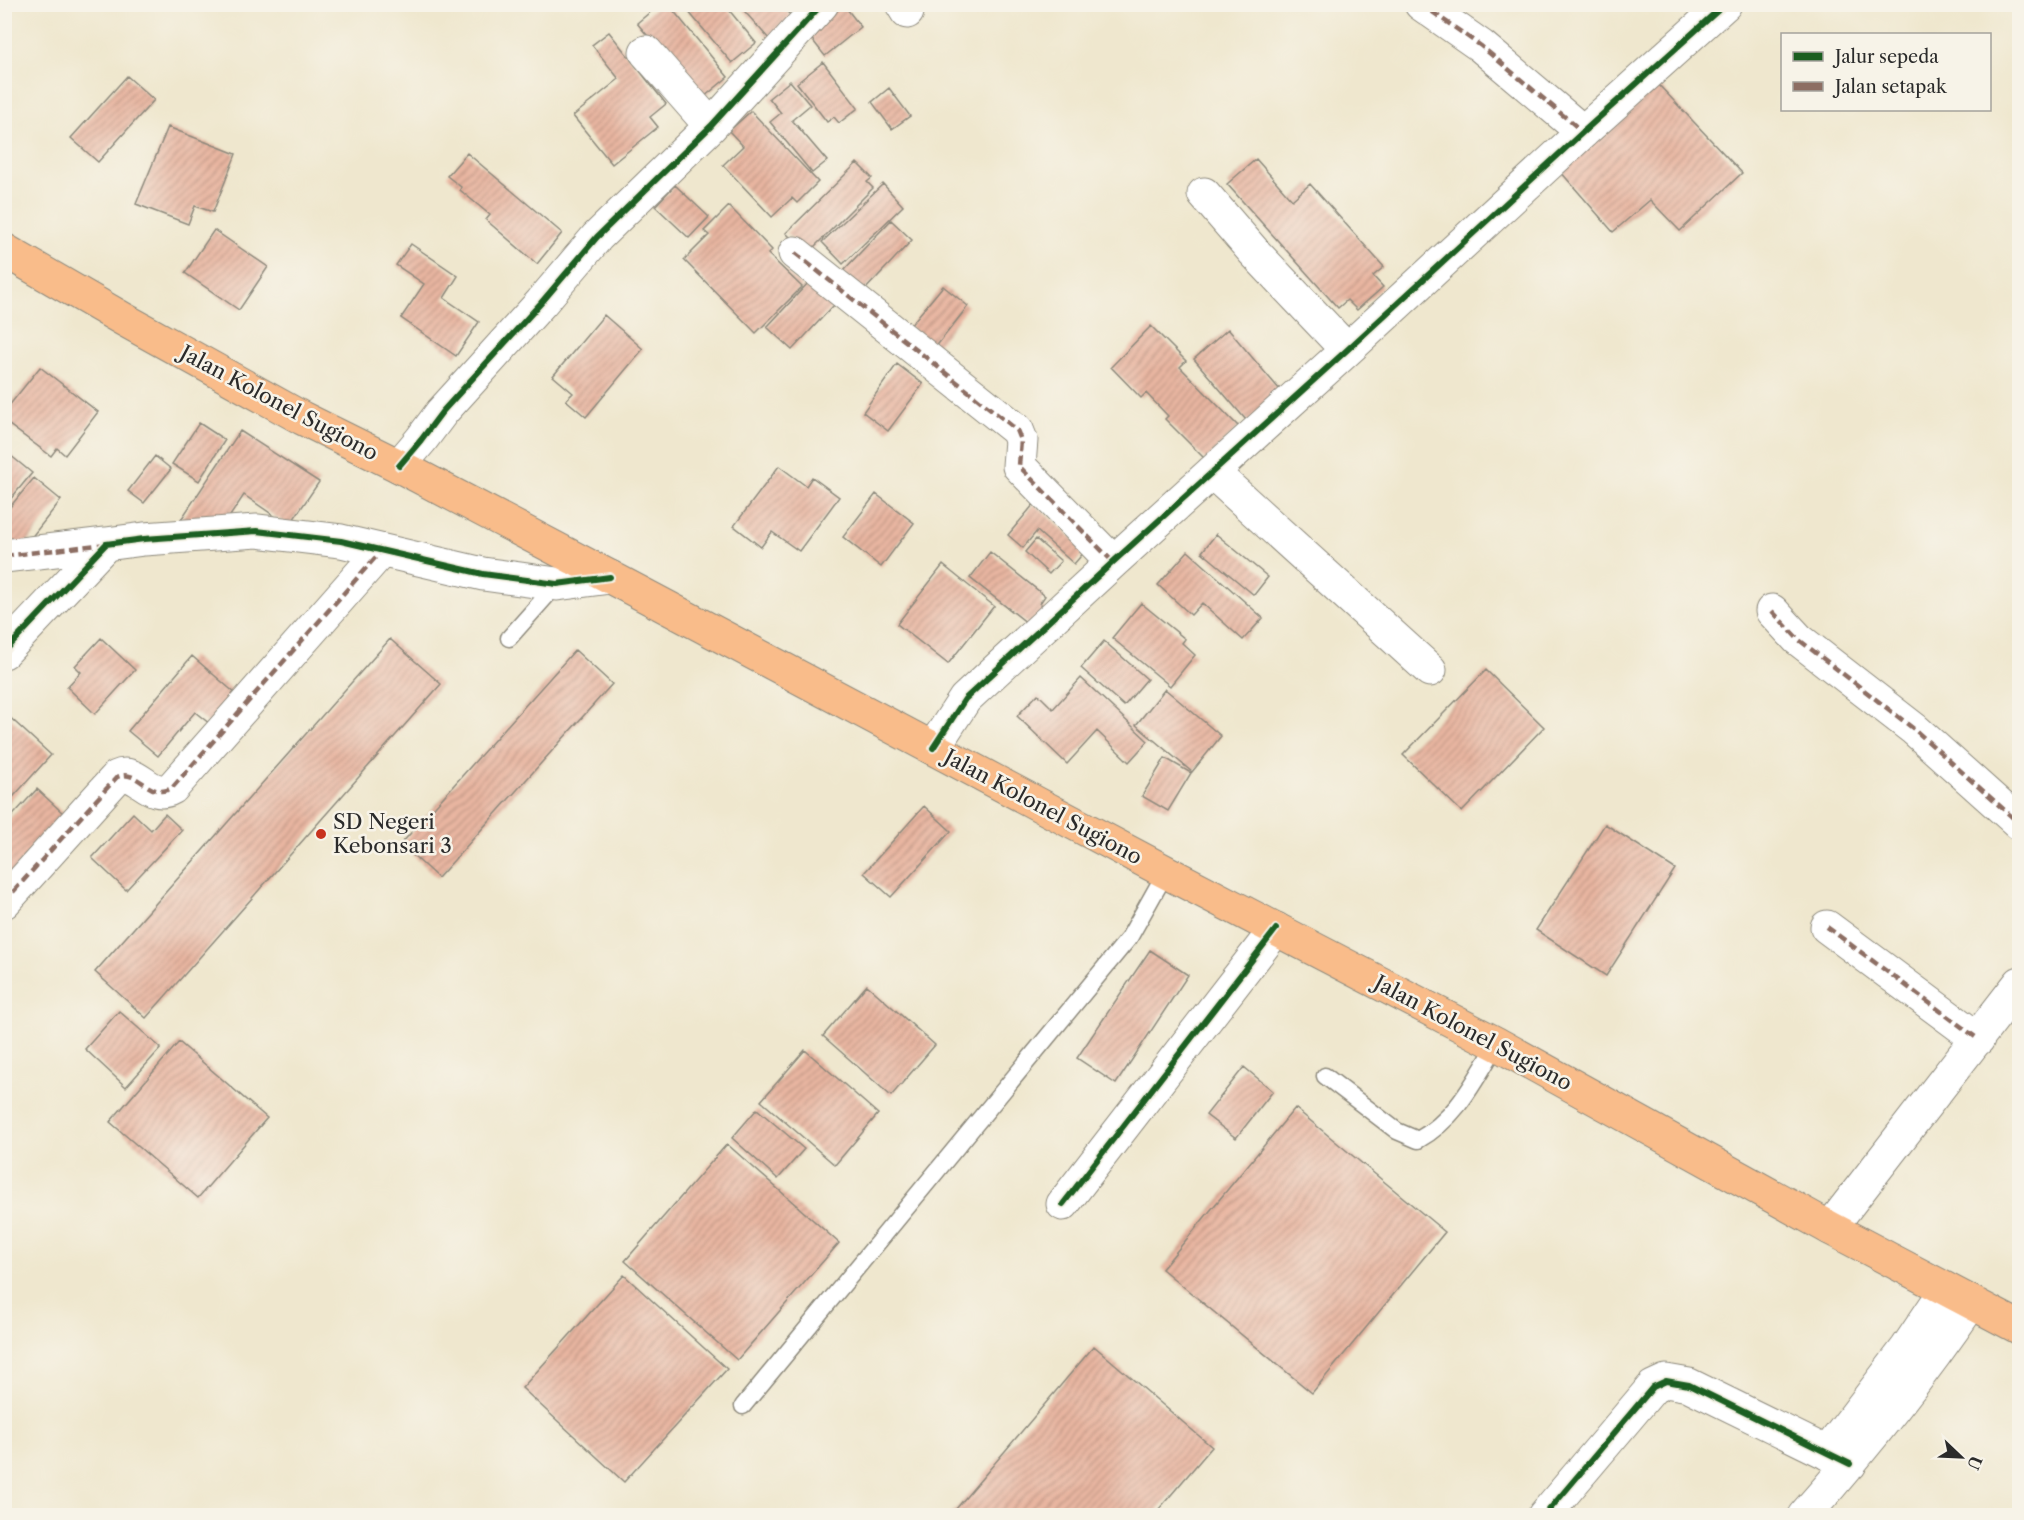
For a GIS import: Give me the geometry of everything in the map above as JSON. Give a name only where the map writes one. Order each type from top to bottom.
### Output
[{"type":"main road","name":"Jalan Kolonel Sugiono","points":[[4,250],[282,407],[399,466],[1166,872],[1497,1044],[1830,1228],[1959,1296],[2016,1319]]},
{"type":"street","points":[[399,466],[442,412],[541,303],[597,237],[711,126],[822,4]]},
{"type":"street","points":[[1421,4],[1481,46],[1583,132]]},
{"type":"street","points":[[933,748],[965,699],[1725,4]]},
{"type":"street","points":[[646,52],[711,126]]},
{"type":"street","points":[[1204,194],[1254,252],[1347,350]]},
{"type":"street","points":[[795,253],[1017,430],[1021,440],[1019,466],[1113,562]]},
{"type":"street","points":[[1212,472],[1430,670]]},
{"type":"street","points":[[4,556],[155,538],[257,531],[340,541],[483,574],[558,584],[610,577]]},
{"type":"street","points":[[4,652],[106,544]]},
{"type":"street","points":[[4,902],[117,777],[123,774],[131,776],[158,792],[172,788],[381,551]]},
{"type":"street","points":[[1772,611],[1798,639],[1914,729],[2019,824]]},
{"type":"street","points":[[1827,927],[1977,1039]]},
{"type":"street","points":[[1063,1204],[1276,929]]},
{"type":"street","points":[[1830,1228],[2019,983]]},
{"type":"street","points":[[1804,1515],[1907,1348],[1959,1296]]},
{"type":"street","points":[[1544,1515],[1653,1387],[1666,1381],[1689,1385],[1838,1458]]},
{"type":"lane","points":[[509,638],[558,584]]},
{"type":"lane","points":[[743,1407],[1129,939],[1166,872]]},
{"type":"lane","points":[[1325,1076],[1397,1131],[1418,1140],[1435,1130],[1456,1109],[1497,1044]]},
{"type":"building","points":[[660,4],[668,4],[728,77],[698,102],[644,38],[647,35],[637,23]]},
{"type":"building","points":[[695,4],[724,4],[756,43],[732,63],[688,11]]},
{"type":"building","points":[[738,4],[780,4],[792,17],[769,39]]},
{"type":"building","points":[[833,4],[843,4],[861,27],[825,56],[803,28]]},
{"type":"building","points":[[609,32],[666,104],[650,117],[658,127],[612,164],[573,116],[619,79],[592,45]]},
{"type":"building","points":[[823,62],[858,108],[839,123],[834,117],[827,122],[797,83]]},
{"type":"building","points":[[127,76],[154,100],[98,162],[71,138]]},
{"type":"building","points":[[790,81],[810,105],[792,120],[827,161],[812,173],[770,122],[781,113],[769,98]]},
{"type":"building","points":[[1657,83],[1742,173],[1680,231],[1650,200],[1613,232],[1560,171]]},
{"type":"building","points":[[889,88],[910,116],[892,129],[872,102]]},
{"type":"building","points":[[751,111],[818,182],[797,203],[792,198],[772,217],[723,165],[743,146],[729,131]]},
{"type":"building","points":[[168,127],[236,154],[213,212],[195,206],[188,224],[136,204]]},
{"type":"building","points":[[467,153],[562,233],[537,264],[486,220],[490,215],[447,176]]},
{"type":"building","points":[[1256,159],[1292,200],[1310,184],[1384,267],[1373,276],[1383,287],[1357,310],[1347,300],[1338,308],[1227,184]]},
{"type":"building","points":[[857,163],[872,178],[867,182],[873,188],[807,254],[786,233]]},
{"type":"building","points":[[883,184],[903,206],[843,264],[822,242]]},
{"type":"building","points":[[675,185],[709,217],[689,238],[655,206]]},
{"type":"building","points":[[729,206],[772,250],[768,254],[802,287],[756,333],[684,260],[709,235],[704,231]]},
{"type":"building","points":[[891,220],[912,240],[862,293],[841,273]]},
{"type":"building","points":[[214,230],[268,267],[239,310],[185,273]]},
{"type":"building","points":[[411,244],[458,276],[444,298],[479,322],[456,356],[401,318],[424,284],[396,265]]},
{"type":"building","points":[[809,282],[834,305],[792,350],[767,327]]},
{"type":"building","points":[[943,286],[968,306],[935,348],[909,327]]},
{"type":"building","points":[[604,315],[643,349],[586,417],[566,400],[573,393],[553,376]]},
{"type":"building","points":[[1151,326],[1186,361],[1180,367],[1239,427],[1206,460],[1165,419],[1168,416],[1146,393],[1141,398],[1111,367]]},
{"type":"building","points":[[1228,329],[1286,397],[1252,427],[1194,359]]},
{"type":"building","points":[[897,364],[923,384],[888,431],[863,412]]},
{"type":"building","points":[[40,367],[98,412],[65,455],[57,448],[51,456],[4,421],[4,412]]},
{"type":"building","points":[[199,423],[225,440],[199,481],[172,464]]},
{"type":"building","points":[[240,431],[319,482],[289,526],[244,495],[222,528],[180,521]]},
{"type":"building","points":[[4,450],[32,473],[4,507]]},
{"type":"building","points":[[155,456],[171,469],[144,503],[128,491]]},
{"type":"building","points":[[779,466],[806,486],[812,477],[839,497],[799,551],[772,532],[761,547],[734,526]]},
{"type":"building","points":[[34,478],[61,500],[19,553],[4,542],[4,514]]},
{"type":"building","points":[[876,494],[914,523],[881,567],[843,537]]},
{"type":"building","points":[[1034,504],[1086,550],[1074,564],[1037,531],[1023,548],[1008,535]]},
{"type":"building","points":[[1216,534],[1268,577],[1254,595],[1202,552]]},
{"type":"building","points":[[1036,539],[1061,561],[1049,574],[1025,552]]},
{"type":"building","points":[[1188,551],[1263,618],[1243,640],[1202,603],[1191,615],[1158,585]]},
{"type":"building","points":[[990,552],[1045,596],[1040,603],[1046,609],[1032,627],[970,578]]},
{"type":"building","points":[[943,565],[994,606],[948,664],[897,624]]},
{"type":"building","points":[[1141,603],[1185,639],[1182,643],[1195,655],[1170,686],[1112,638]]},
{"type":"building","points":[[101,638],[135,670],[95,714],[67,687],[81,672],[75,666]]},
{"type":"building","points":[[390,639],[441,684],[146,1018],[95,972]]},
{"type":"building","points":[[1104,641],[1147,679],[1124,706],[1081,668]]},
{"type":"building","points":[[575,650],[612,684],[438,878],[401,844]]},
{"type":"building","points":[[192,656],[236,694],[210,724],[195,712],[158,756],[128,731]]},
{"type":"building","points":[[1486,670],[1544,727],[1462,812],[1403,755]]},
{"type":"building","points":[[1081,678],[1148,741],[1129,762],[1097,731],[1067,764],[1017,716],[1038,694],[1053,709]]},
{"type":"building","points":[[1165,689],[1221,736],[1192,772],[1136,725]]},
{"type":"building","points":[[4,712],[51,755],[4,807]]},
{"type":"building","points":[[1165,758],[1191,773],[1168,811],[1142,796]]},
{"type":"building","points":[[37,789],[65,815],[4,882],[4,825]]},
{"type":"building","points":[[924,806],[951,831],[891,897],[864,873]]},
{"type":"building","points":[[133,813],[151,830],[165,814],[182,830],[126,890],[92,858]]},
{"type":"building","points":[[1605,824],[1675,869],[1606,976],[1536,930]]},
{"type":"building","points":[[1150,950],[1188,975],[1116,1084],[1077,1058]]},
{"type":"building","points":[[867,985],[935,1045],[891,1096],[823,1036]]},
{"type":"building","points":[[119,1011],[161,1048],[126,1087],[85,1049]]},
{"type":"building","points":[[179,1042],[267,1118],[198,1198],[110,1122]]},
{"type":"building","points":[[805,1050],[878,1114],[835,1165],[761,1101]]},
{"type":"building","points":[[1244,1067],[1273,1091],[1236,1138],[1206,1115]]},
{"type":"building","points":[[1295,1108],[1445,1232],[1312,1393],[1162,1269]]},
{"type":"building","points":[[757,1109],[804,1149],[778,1179],[732,1138]]},
{"type":"building","points":[[727,1144],[839,1243],[737,1360],[625,1261]]},
{"type":"building","points":[[624,1275],[727,1369],[624,1482],[522,1388]]},
{"type":"building","points":[[1094,1346],[1212,1447],[1153,1516],[950,1516]]},
{"type":"marked path","points":[[1421,4],[1481,46],[1583,132]]},
{"type":"marked path","points":[[795,253],[1017,430],[1021,440],[1019,466],[1113,562]]},
{"type":"marked path","points":[[4,556],[106,544]]},
{"type":"marked path","points":[[4,902],[117,777],[131,776],[157,790],[164,791],[172,788],[381,551]]},
{"type":"marked path","points":[[1772,611],[1798,639],[1914,729],[2020,824]]},
{"type":"marked path","points":[[1827,927],[1978,1039]]},
{"type":"cycle path","points":[[399,466],[442,412],[541,303],[597,237],[711,126],[822,4]]},
{"type":"cycle path","points":[[933,748],[965,699],[1725,4]]},
{"type":"cycle path","points":[[4,652],[106,544],[144,539],[257,531],[341,541],[483,574],[557,584],[610,577]]},
{"type":"cycle path","points":[[1063,1204],[1276,929]]},
{"type":"cycle path","points":[[1544,1516],[1653,1387],[1666,1381],[1689,1385],[1850,1464]]},
{"type":"place","name":"SD Negeri Kebonsari 3","points":[[321,834]]}]
